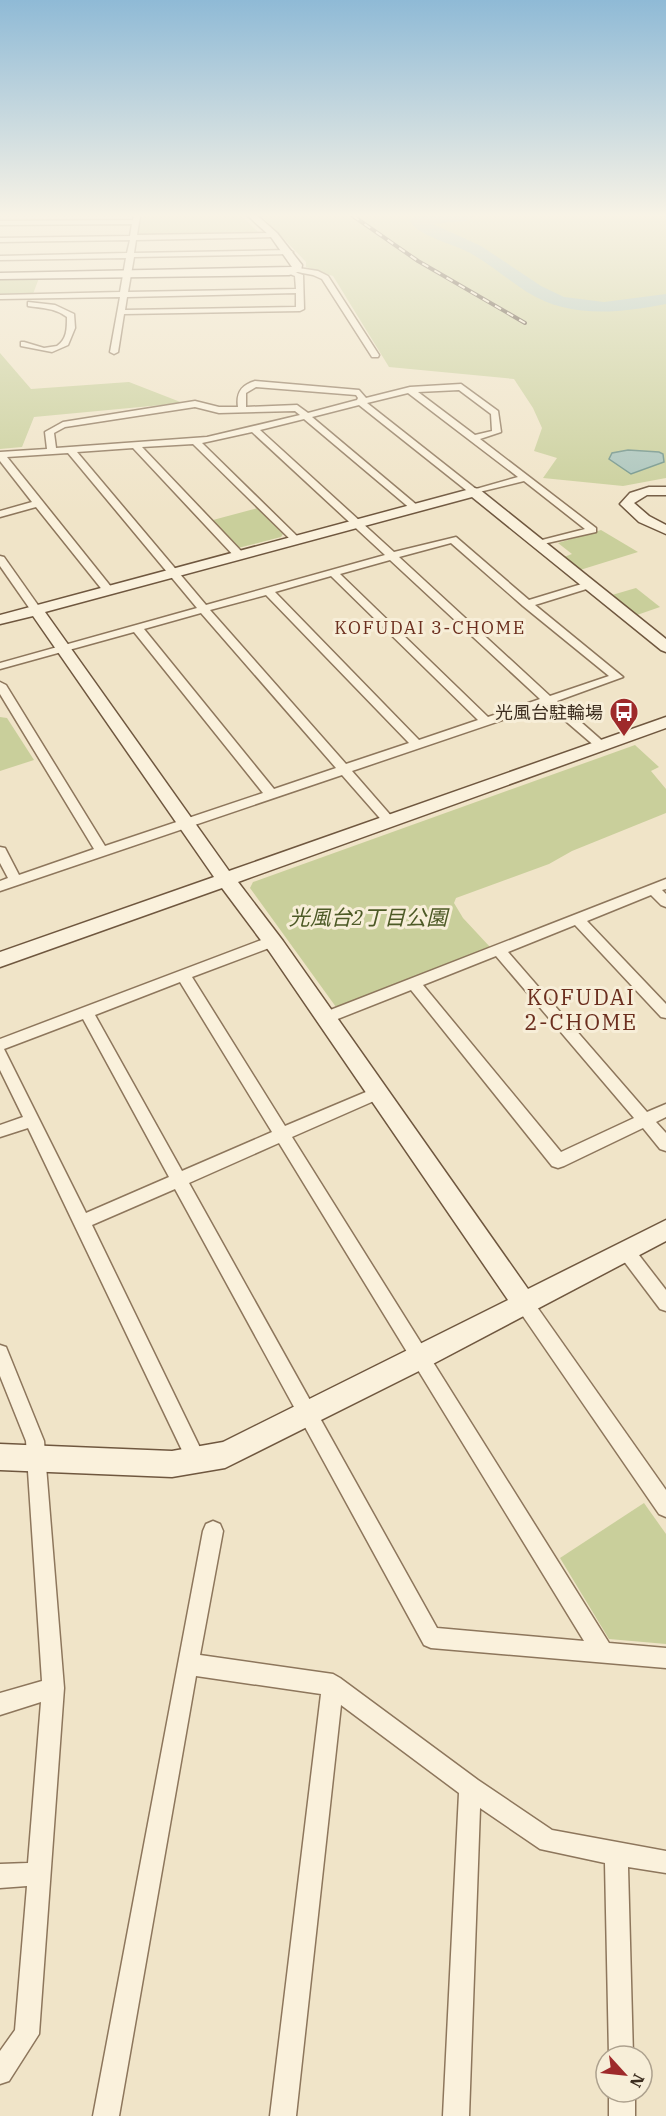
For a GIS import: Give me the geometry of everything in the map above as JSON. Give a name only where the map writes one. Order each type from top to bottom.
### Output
[{"type":"street","points":[[24,344],[37,349],[59,349],[66,343],[72,329],[72,316],[70,315]]},
{"type":"street","points":[[114,352],[120,315]]},
{"type":"street","points":[[350,315],[375,354]]},
{"type":"street","points":[[243,410],[242,392],[244,388],[262,384],[359,393],[362,398],[361,403]]},
{"type":"street","points":[[0,455],[195,441],[254,429],[410,390],[461,387],[495,413],[497,432],[474,438]]},
{"type":"street","points":[[410,390],[593,530],[538,544]]},
{"type":"street","points":[[361,403],[666,647]]},
{"type":"street","points":[[52,451],[49,432],[63,425],[195,404],[219,410],[297,408],[416,508]]},
{"type":"street","points":[[254,429],[601,746]]},
{"type":"street","points":[[195,441],[297,540]]},
{"type":"street","points":[[135,445],[239,555]]},
{"type":"street","points":[[69,450],[172,573],[389,821]]},
{"type":"street","points":[[0,455],[108,590]]},
{"type":"street","points":[[0,620],[526,478]]},
{"type":"street","points":[[666,491],[639,493],[631,497],[627,504],[633,512],[666,530]]},
{"type":"street","points":[[0,514],[38,503]]},
{"type":"street","points":[[0,666],[453,539],[527,604],[617,676],[0,886]]},
{"type":"street","points":[[0,559],[226,880],[272,941],[666,1507]]},
{"type":"street","points":[[332,572],[486,721]]},
{"type":"street","points":[[527,604],[589,585]]},
{"type":"street","points":[[268,591],[417,745]]},
{"type":"street","points":[[137,628],[271,794]]},
{"type":"street","points":[[0,685],[5,705],[102,852]]},
{"type":"street","points":[[0,960],[666,722]]},
{"type":"street","points":[[0,850],[16,881]]},
{"type":"street","points":[[326,1018],[660,886],[666,902]]},
{"type":"street","points":[[577,919],[666,1013]]},
{"type":"street","points":[[0,1045],[272,941]]},
{"type":"street","points":[[498,950],[666,1144]]},
{"type":"street","points":[[183,975],[603,1652]]},
{"type":"street","points":[[413,983],[558,1161],[666,1110]]},
{"type":"street","points":[[86,1012],[431,1638],[666,1658]]},
{"type":"street","points":[[0,1054],[197,1460]]},
{"type":"street","points":[[82,1222],[378,1093]]},
{"type":"street","points":[[0,1131],[32,1120]]},
{"type":"street","points":[[0,1457],[172,1464],[225,1455],[420,1358],[666,1230]]},
{"type":"street","points":[[626,1251],[666,1303]]},
{"type":"street","points":[[0,1353],[35,1441],[38,1457],[53,1688],[37,1874],[27,2034],[0,2072]]},
{"type":"street","points":[[106,2116],[213,1531]]},
{"type":"street","points":[[188,1664],[333,1685],[470,1788],[548,1841],[666,1862]]},
{"type":"street","points":[[283,2116],[333,1685]]},
{"type":"street","points":[[0,1704],[53,1688]]},
{"type":"street","points":[[456,2116],[470,1788]]},
{"type":"street","points":[[616,1852],[621,2044]]},
{"type":"street","points":[[0,1876],[37,1874]]},
{"type":"green space","points":[[357,315],[666,315],[666,478],[623,486],[543,478],[557,458],[534,451],[542,428],[533,408],[514,379],[389,367]]},
{"type":"green space","points":[[0,353],[31,389],[129,382],[183,403],[34,417],[22,447],[0,449]]},
{"type":"green space","points":[[258,508],[283,534],[281,537],[238,548],[212,522],[213,520]]},
{"type":"green space","points":[[601,530],[638,552],[580,570],[564,557],[572,554],[558,543]]},
{"type":"green space","points":[[636,588],[660,607],[637,615],[612,595]]},
{"type":"green space","points":[[0,717],[7,718],[34,760],[0,771]]},
{"type":"green space","name":"光風台2丁目公園","points":[[635,745],[659,767],[651,771],[666,789],[666,813],[572,851],[549,864],[456,898],[454,903],[463,918],[490,947],[347,1004],[336,1007],[250,888],[253,882]]},
{"type":"green space","points":[[644,1503],[666,1534],[666,1644],[609,1639],[560,1558]]},
{"type":"water","points":[[628,450],[659,452],[663,454],[664,462],[631,474],[609,459],[612,453]]},
{"type":"railway","points":[[511,315],[525,323]]},
{"type":"place","name":"光風台駐輪場","points":[[624,738]]},
{"type":"district","name":"KOFUDAI 3-CHOME","points":[[430,627]]},
{"type":"district","name":"KOFUDAI 2-CHOME","points":[[581,1008]]}]
